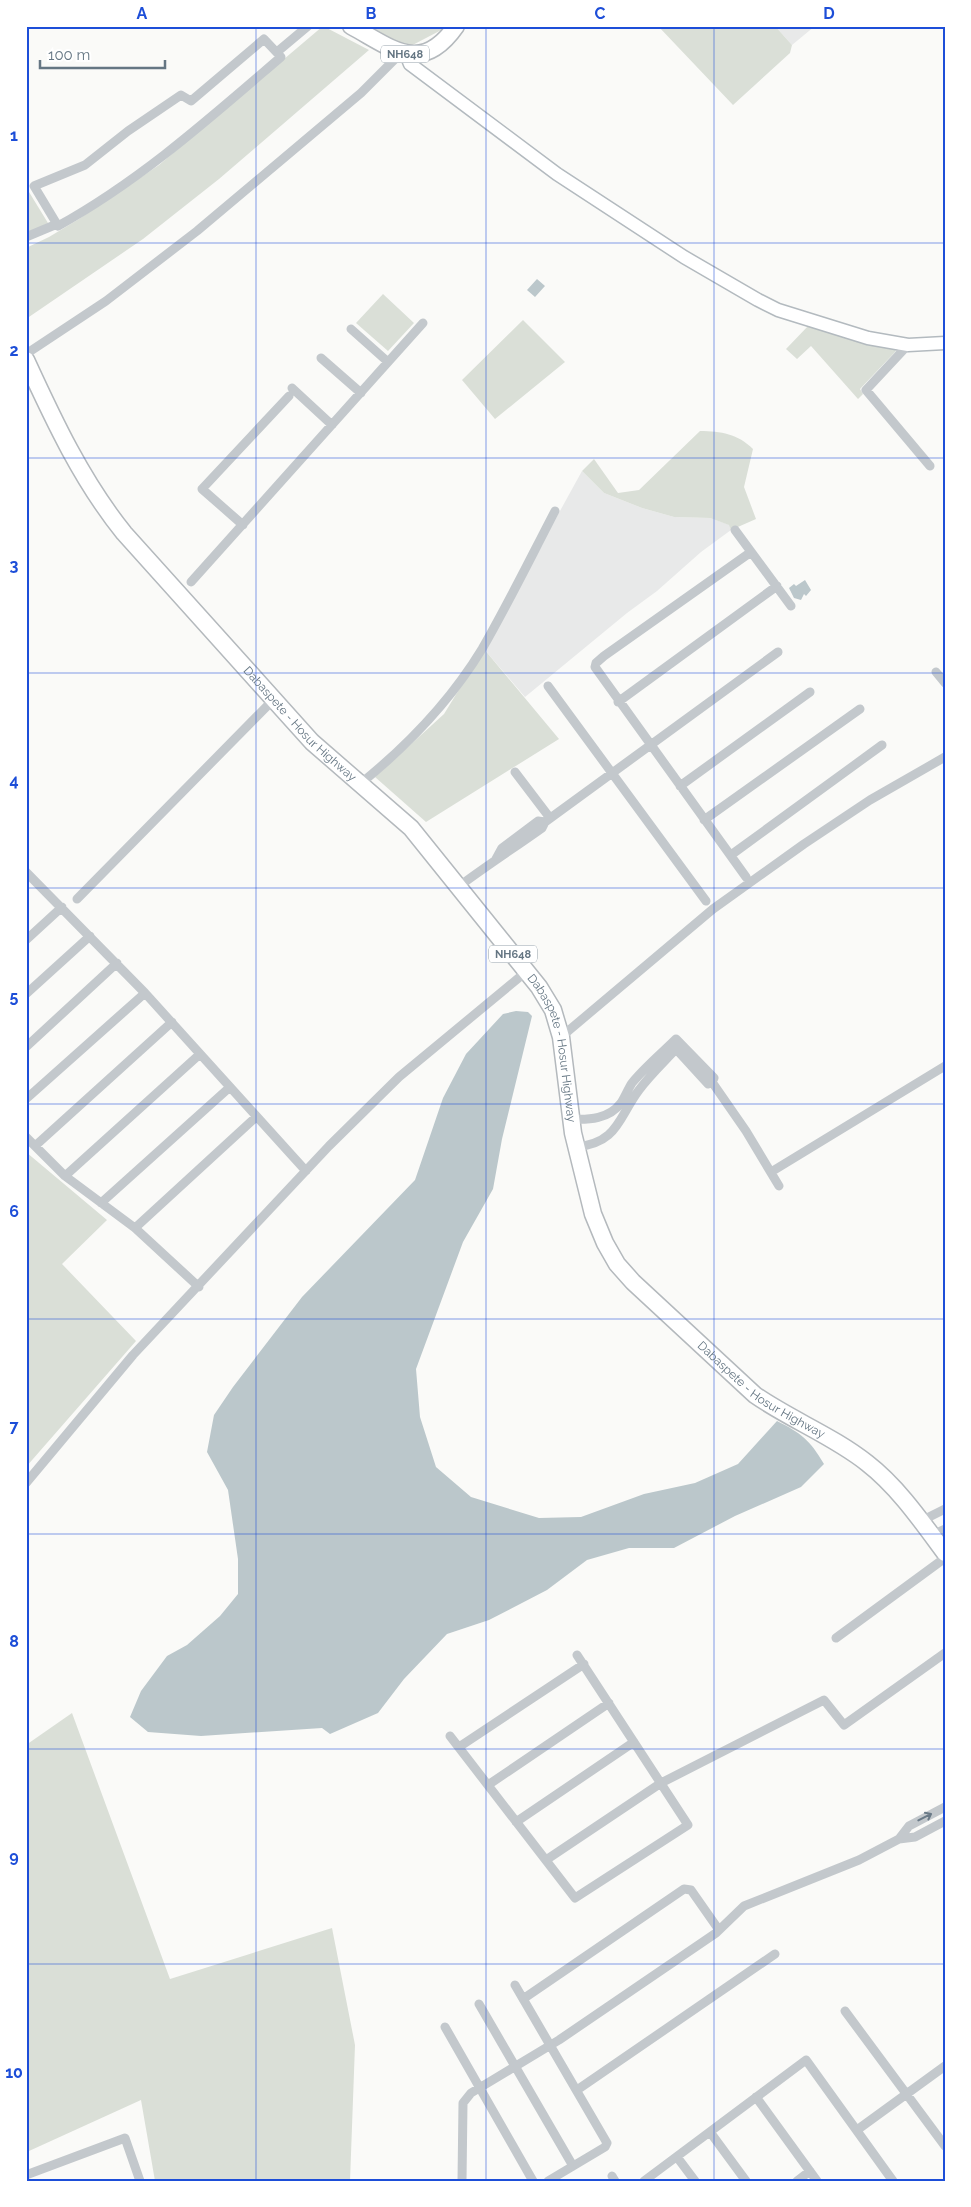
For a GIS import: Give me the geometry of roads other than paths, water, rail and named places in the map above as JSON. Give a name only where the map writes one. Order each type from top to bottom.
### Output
[{"type":"highway","name":"NH648","points":[[351,26],[403,53],[416,55],[438,44],[456,26]]},
{"type":"highway","name":"Dabaspete - Hosur Highway","points":[[26,360],[59,432],[103,507],[124,533],[312,742],[411,828],[539,987],[553,1010],[561,1037],[576,1147],[593,1214],[617,1264],[633,1282],[755,1395],[868,1463],[921,1521],[938,1532],[945,1553]]},
{"type":"street","points":[[277,52],[308,26]]},
{"type":"street","points":[[26,237],[57,224],[58,226],[80,214],[156,163],[281,57],[264,39],[190,101],[181,95],[128,131],[85,165],[34,186],[57,224]]},
{"type":"street","points":[[26,354],[106,301],[197,231],[361,93],[403,53],[410,64],[558,174],[700,266],[778,310],[868,338],[908,345],[945,344]]},
{"type":"street","points":[[191,582],[423,323]]},
{"type":"street","points":[[351,328],[388,362]]},
{"type":"street","points":[[908,345],[866,390],[930,466]]},
{"type":"street","points":[[321,358],[361,392]]},
{"type":"street","points":[[243,525],[202,489],[290,392],[332,425]]},
{"type":"street","points":[[360,784],[428,720],[461,679],[481,649],[555,511]]},
{"type":"street","points":[[735,530],[791,606]]},
{"type":"street","points":[[746,877],[618,702],[595,667],[596,663],[751,552]]},
{"type":"street","points":[[618,702],[776,586]]},
{"type":"street","points":[[458,887],[496,858],[507,854],[525,841],[542,828],[548,820],[778,652]]},
{"type":"street","points":[[936,672],[945,683]]},
{"type":"street","points":[[548,686],[706,901]]},
{"type":"street","points":[[680,786],[810,692]]},
{"type":"street","points":[[77,899],[274,699]]},
{"type":"street","points":[[704,820],[860,709]]},
{"type":"street","points":[[731,856],[882,745]]},
{"type":"street","points":[[561,1037],[721,904],[870,800],[945,757]]},
{"type":"street","points":[[515,772],[548,820]]},
{"type":"street","points":[[27,874],[145,992],[306,1171]]},
{"type":"street","points":[[26,940],[62,907]]},
{"type":"street","points":[[26,994],[90,936]]},
{"type":"street","points":[[26,1047],[116,963]]},
{"type":"street","points":[[26,1483],[133,1356],[306,1171],[399,1077],[527,972]]},
{"type":"street","points":[[26,1099],[145,992]]},
{"type":"street","points":[[35,1146],[172,1022]]},
{"type":"street","points":[[572,1119],[589,1120],[605,1116],[613,1111],[620,1105],[632,1083],[676,1039],[714,1078],[712,1082],[746,1131],[779,1186]]},
{"type":"street","points":[[576,1147],[592,1145],[606,1138],[623,1118],[640,1089],[676,1049],[708,1084],[712,1082]]},
{"type":"street","points":[[65,1176],[200,1054]]},
{"type":"street","points":[[771,1172],[945,1066]]},
{"type":"street","points":[[101,1203],[230,1087]]},
{"type":"street","points":[[135,1228],[256,1117]]},
{"type":"street","points":[[26,1137],[65,1176],[135,1228],[199,1287]]},
{"type":"street","points":[[921,1521],[945,1509]]},
{"type":"street","points":[[836,1638],[945,1558]]},
{"type":"street","points":[[546,1860],[661,1784],[824,1700],[844,1725],[945,1653]]},
{"type":"street","points":[[450,1736],[575,1898],[688,1825],[577,1655]]},
{"type":"street","points":[[459,1748],[584,1664]]},
{"type":"street","points":[[488,1785],[609,1704]]},
{"type":"street","points":[[516,1822],[634,1742]]},
{"type":"street","points":[[900,1839],[909,1826],[945,1807]]},
{"type":"street","points":[[462,2181],[463,2103],[466,2098],[479,2088],[550,2046],[719,1930],[748,1904],[859,1860],[900,1839],[915,1837],[945,1821]]},
{"type":"street","points":[[523,1999],[684,1889],[692,1890],[719,1930]]},
{"type":"street","points":[[577,2090],[775,1954]]},
{"type":"street","points":[[515,1985],[607,2143],[604,2147],[548,2181]]},
{"type":"street","points":[[479,2004],[573,2166]]},
{"type":"street","points":[[844,2011],[945,2146]]},
{"type":"street","points":[[444,2027],[533,2181]]},
{"type":"street","points":[[644,2181],[806,2060],[893,2181]]},
{"type":"street","points":[[857,2130],[945,2066]]},
{"type":"street","points":[[756,2097],[818,2181]]},
{"type":"street","points":[[710,2132],[746,2181]]},
{"type":"street","points":[[28,2181],[26,2175],[125,2138],[140,2181]]},
{"type":"street","points":[[677,2157],[695,2181]]},
{"type":"street","points":[[798,2181],[810,2171]]}]
